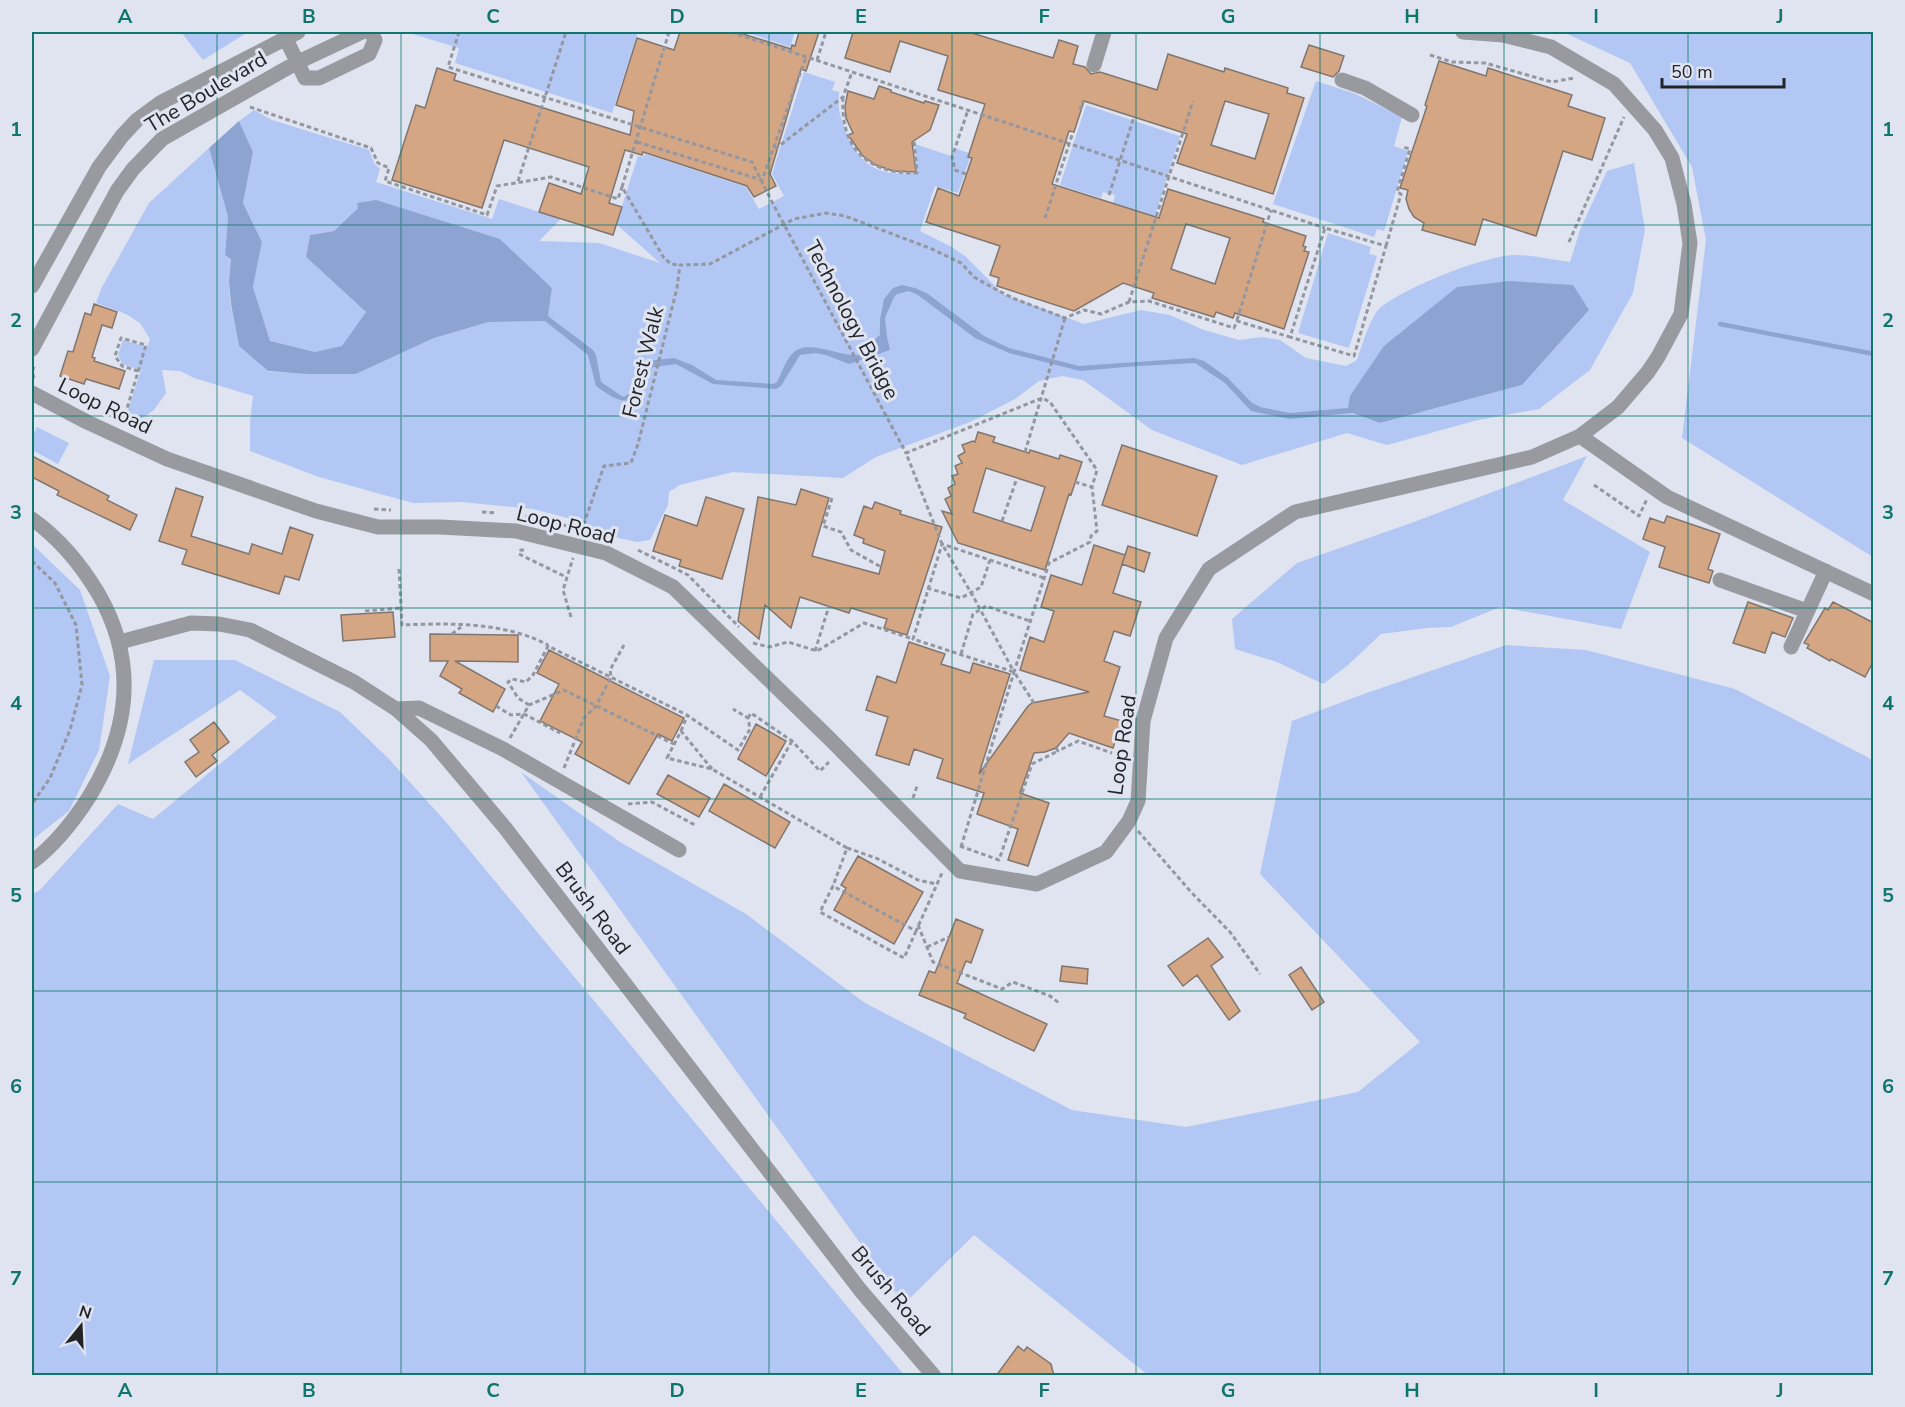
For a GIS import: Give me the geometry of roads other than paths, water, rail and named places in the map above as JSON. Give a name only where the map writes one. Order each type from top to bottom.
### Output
[{"type":"street","name":"The Boulevard","points":[[35,352],[117,190],[162,139],[296,63],[362,32]]},
{"type":"street","points":[[292,34],[296,63],[305,78],[319,78],[369,54],[375,40],[371,32]]},
{"type":"street","points":[[1094,65],[1104,32]]},
{"type":"street","name":"Loop Road","points":[[36,389],[87,422],[167,459],[337,516],[378,527],[516,531],[575,552],[606,553],[673,587],[783,692],[960,871],[1037,884],[1106,852],[1129,821],[1138,801],[1143,722],[1166,638],[1209,569],[1295,512],[1532,458],[1580,436],[1618,406],[1648,372],[1681,314],[1690,243],[1684,204],[1672,158],[1655,129],[1614,84],[1551,47],[1503,35],[1463,32]]},
{"type":"street","name":"The Boulevard","points":[[32,286],[99,167],[137,120],[160,103],[292,34]]},
{"type":"street","points":[[1342,80],[1365,88],[1412,115]]},
{"type":"street","points":[[1580,436],[1667,497],[1874,594]]},
{"type":"street","points":[[32,519],[50,532],[84,569],[105,605],[120,642],[124,676],[124,705],[121,724],[107,764],[74,821],[32,862]]},
{"type":"street","points":[[1791,647],[1826,571]]},
{"type":"street","points":[[1720,580],[1807,611]]},
{"type":"street","name":"Brush Road","points":[[120,642],[191,623],[219,624],[250,630],[354,682],[396,708],[431,740],[506,829],[855,1282],[934,1376]]},
{"type":"street","points":[[396,708],[419,708],[502,749],[679,850]]},
{"type":"waterway","points":[[1720,324],[1874,354]]}]
